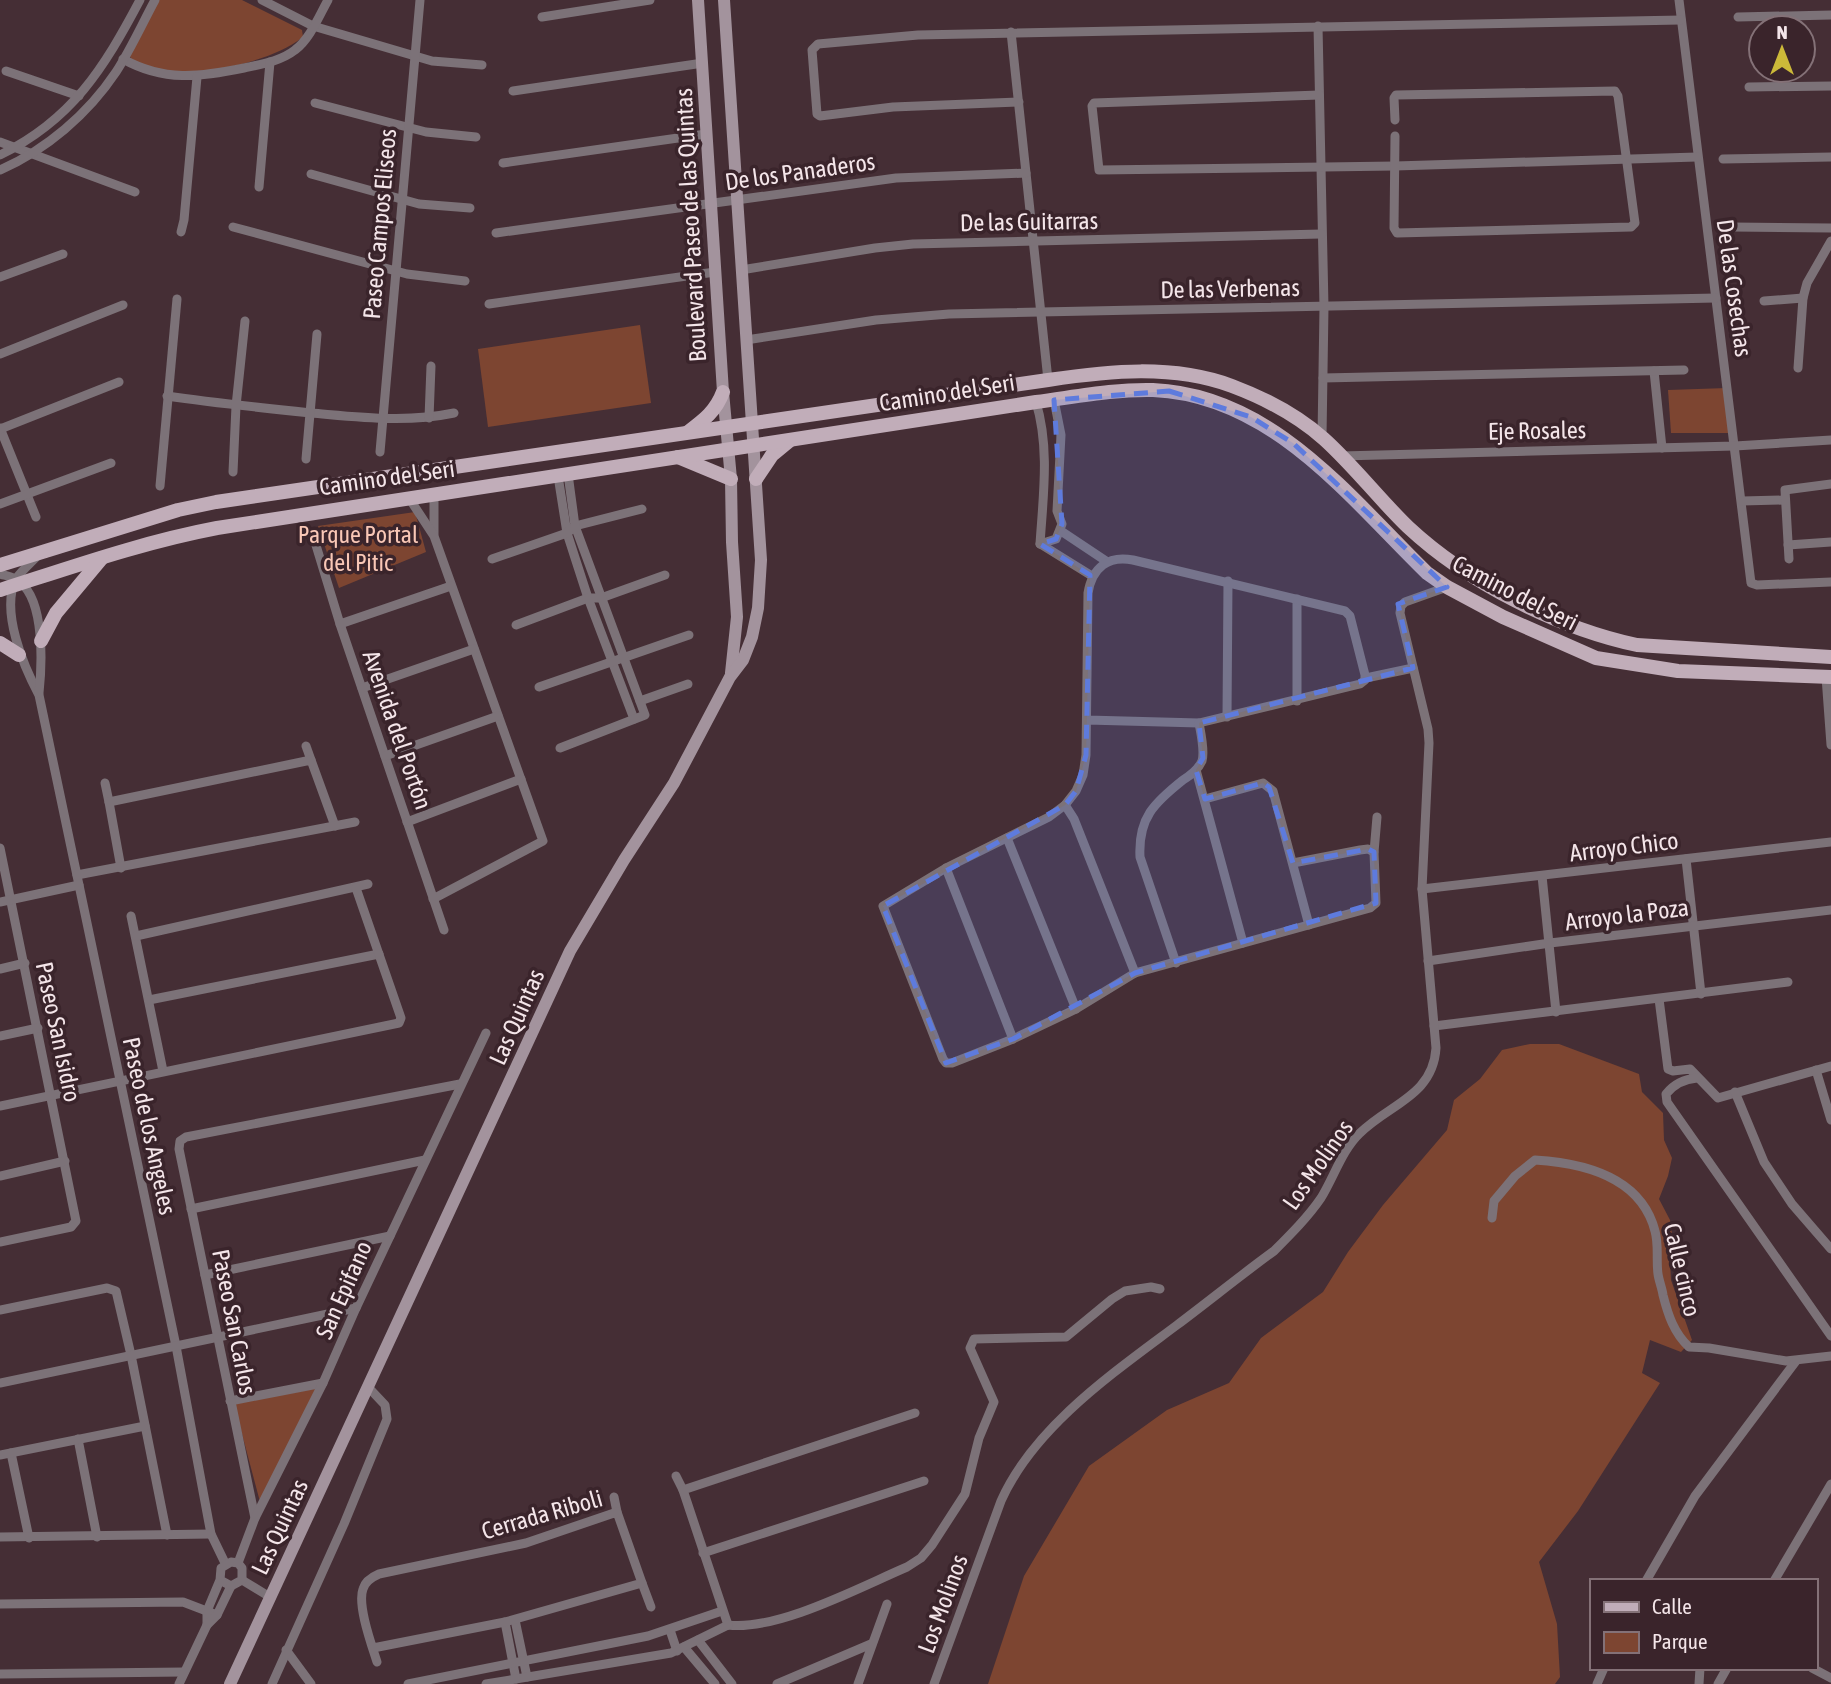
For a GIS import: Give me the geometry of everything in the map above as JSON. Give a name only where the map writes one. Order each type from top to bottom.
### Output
[{"type":"main road","name":"Camino del Seri","points":[[0,565],[178,510],[216,502],[1048,380],[1134,370],[1194,376],[1230,385],[1265,400],[1322,437],[1407,525],[1454,564],[1490,587],[1577,628],[1637,645],[1831,657]]},
{"type":"main road","name":"Camino del Seri","points":[[13,584],[160,540],[206,530],[1036,402],[1126,391],[1169,391],[1203,399],[1251,418],[1301,449],[1427,573],[1447,587],[1535,633],[1596,658],[1678,671],[1828,677]]},
{"type":"main road","points":[[686,433],[718,407],[723,392]]},
{"type":"main road","points":[[756,479],[772,455],[791,439]]},
{"type":"main road","points":[[677,456],[731,480]]},
{"type":"main road","points":[[41,641],[70,594],[103,557]]},
{"type":"main road","points":[[0,643],[22,661]]},
{"type":"street","points":[[0,155],[43,129],[79,96],[111,54],[140,0]]},
{"type":"street","points":[[0,170],[34,153],[57,136],[98,94],[123,59],[155,0]]},
{"type":"street","points":[[262,0],[313,26],[432,61],[482,65]]},
{"type":"street","points":[[123,59],[137,67],[160,74],[197,77],[270,62],[298,48],[328,0]]},
{"type":"street","name":"Paseo Campos Eliseos","points":[[380,452],[419,0]]},
{"type":"street","points":[[542,17],[650,0]]},
{"type":"street","name":"Boulevard Paseo de las Quintas","points":[[698,0],[723,392],[729,448]]},
{"type":"street","name":"Boulevard Paseo de las Quintas","points":[[724,0],[753,444]]},
{"type":"street","name":"De las Cosechas","points":[[1677,1],[1751,583],[1831,582]]},
{"type":"street","points":[[1738,17],[1831,15]]},
{"type":"street","points":[[1019,102],[918,105],[820,116],[817,114],[812,50],[816,45],[918,35],[1681,20]]},
{"type":"street","points":[[1318,26],[1324,307],[1322,437]]},
{"type":"street","points":[[1011,32],[1048,380]]},
{"type":"street","points":[[259,187],[270,62]]},
{"type":"street","points":[[513,92],[703,63]]},
{"type":"street","points":[[6,71],[79,96]]},
{"type":"street","points":[[181,232],[197,77]]},
{"type":"street","points":[[1749,88],[1831,86]]},
{"type":"street","points":[[1395,120],[1396,95],[1615,91],[1618,96],[1635,223],[1631,227],[1400,233],[1394,228],[1395,136]]},
{"type":"street","points":[[1319,95],[1094,103],[1092,106],[1100,172],[1697,157]]},
{"type":"street","points":[[315,103],[408,125],[426,132],[476,137]]},
{"type":"street","points":[[503,163],[706,134]]},
{"type":"street","points":[[0,142],[135,192]]},
{"type":"street","points":[[1723,159],[1831,157]]},
{"type":"street","name":"De los Panaderos","points":[[496,233],[896,178],[1026,173]]},
{"type":"street","points":[[311,174],[427,205],[470,208]]},
{"type":"street","points":[[1732,227],[1831,228]]},
{"type":"street","points":[[233,228],[407,274],[465,281]]},
{"type":"street","name":"De las Guitarras","points":[[741,270],[914,244],[1321,234]]},
{"type":"street","points":[[1798,368],[1803,298],[1807,283],[1831,241]]},
{"type":"street","points":[[0,277],[63,254]]},
{"type":"street","points":[[489,304],[715,272]]},
{"type":"street","name":"De las Verbenas","points":[[747,340],[911,316],[1716,298]]},
{"type":"street","points":[[1764,301],[1803,298]]},
{"type":"street","points":[[160,486],[177,299]]},
{"type":"street","points":[[0,354],[123,305]]},
{"type":"street","points":[[233,472],[236,406],[245,321]]},
{"type":"street","points":[[306,459],[317,334]]},
{"type":"street","points":[[429,418],[431,366]]},
{"type":"street","points":[[1323,378],[1684,370]]},
{"type":"street","points":[[1654,371],[1662,447]]},
{"type":"street","points":[[36,517],[0,429],[119,382]]},
{"type":"street","points":[[167,396],[236,406],[382,419],[429,418],[454,413]]},
{"type":"street","points":[[1040,544],[1052,542],[1061,531],[1061,518],[1057,511],[1061,435],[1054,400]]},
{"type":"street","points":[[1036,402],[1043,430],[1044,462],[1040,544]]},
{"type":"street","name":"Eje Rosales","points":[[1341,456],[1735,446],[1831,440]]},
{"type":"street","name":"Las Quintas","points":[[233,1681],[570,951],[674,783],[748,648],[758,608],[761,560],[753,444]]},
{"type":"street","name":"Las Quintas","points":[[729,448],[737,617],[730,677]]},
{"type":"street","points":[[1044,462],[1060,462]]},
{"type":"street","points":[[0,504],[111,463]]},
{"type":"street","points":[[563,475],[571,530],[588,598],[634,719]]},
{"type":"street","points":[[1789,559],[1786,489],[1831,484]]},
{"type":"street","points":[[434,494],[434,536]]},
{"type":"street","points":[[409,498],[434,536],[543,839],[541,844],[433,899]]},
{"type":"street","points":[[1742,501],[1785,500]]},
{"type":"street","points":[[492,559],[571,530],[642,509]]},
{"type":"street","points":[[1042,511],[1057,511]]},
{"type":"street","points":[[560,748],[645,715],[601,598],[571,530]]},
{"type":"street","points":[[1061,531],[1106,561],[1126,559],[1228,581],[1348,613],[1366,678]]},
{"type":"street","name":"Avenida del Portón","points":[[315,542],[340,624],[444,930]]},
{"type":"street","points":[[1788,545],[1831,542]]},
{"type":"street","points":[[1040,544],[1092,576]]},
{"type":"street","points":[[39,695],[22,661],[12,627],[11,603],[13,584],[42,551]]},
{"type":"street","points":[[1106,561],[1092,576],[1088,593],[1087,720],[1083,775],[1076,791],[1065,805],[1049,817],[946,868],[883,906],[944,1061],[952,1063],[1013,1039],[1076,1009],[1135,973],[1370,908],[1376,902],[1374,852],[1377,817]]},
{"type":"street","points":[[0,574],[32,601],[41,641],[39,695]]},
{"type":"street","points":[[516,625],[588,598],[601,598],[665,575]]},
{"type":"street","points":[[1227,717],[1228,581]]},
{"type":"street","points":[[340,624],[452,586]]},
{"type":"street","name":"Los Molinos","points":[[934,1684],[1001,1501],[1018,1468],[1039,1442],[1101,1384],[1275,1251],[1321,1198],[1358,1135],[1413,1093],[1428,1077],[1435,1056],[1422,889],[1429,743],[1400,613],[1405,602],[1447,587]]},
{"type":"street","points":[[1297,599],[1297,701]]},
{"type":"street","points":[[539,687],[689,635]]},
{"type":"street","points":[[362,688],[474,649]]},
{"type":"street","points":[[22,661],[42,664]]},
{"type":"street","points":[[1087,720],[1199,723],[1297,701],[1360,684],[1366,678],[1413,668]]},
{"type":"street","points":[[1828,677],[1831,745]]},
{"type":"street","points":[[640,701],[688,684]]},
{"type":"street","name":"Paseo de los Angeles","points":[[39,695],[176,1346],[211,1534],[225,1563]]},
{"type":"street","points":[[385,757],[498,716]]},
{"type":"street","points":[[1176,963],[1140,857],[1139,841],[1149,811],[1160,798],[1196,770],[1203,758],[1199,723]]},
{"type":"street","points":[[306,746],[335,826]]},
{"type":"street","points":[[109,802],[311,760]]},
{"type":"street","points":[[1196,770],[1243,943]]},
{"type":"street","points":[[407,822],[521,779]]},
{"type":"street","points":[[105,783],[121,867]]},
{"type":"street","points":[[1205,800],[1263,783],[1273,791],[1309,925]]},
{"type":"street","points":[[1065,805],[1074,819],[1135,973]]},
{"type":"street","points":[[0,902],[121,867],[355,822]]},
{"type":"street","points":[[1007,838],[1076,1009]]},
{"type":"street","name":"Arroyo Chico","points":[[1422,889],[1831,842]]},
{"type":"street","name":"Paseo San Isidro","points":[[0,848],[52,1095],[75,1224],[0,1242]]},
{"type":"street","points":[[1293,863],[1367,849],[1374,852]]},
{"type":"street","points":[[1686,859],[1701,994]]},
{"type":"street","points":[[946,868],[1013,1039]]},
{"type":"street","points":[[1542,876],[1556,1012]]},
{"type":"street","points":[[136,936],[368,884]]},
{"type":"street","points":[[0,1106],[401,1022],[356,888]]},
{"type":"street","name":"Arroyo la Poza","points":[[1429,961],[1550,943],[1831,910]]},
{"type":"street","points":[[131,916],[163,1071]]},
{"type":"street","points":[[149,1000],[379,954]]},
{"type":"street","points":[[0,968],[25,963]]},
{"type":"street","points":[[1434,1026],[1788,982]]},
{"type":"street","points":[[1659,999],[1668,1069],[1690,1069],[1718,1098],[1831,1066]]},
{"type":"street","points":[[0,1036],[38,1028]]},
{"type":"street","name":"San Epifano","points":[[238,1563],[256,1518],[323,1383],[486,1033]]},
{"type":"street","points":[[1816,1070],[1831,1120]]},
{"type":"street","points":[[1697,1078],[1687,1079],[1671,1087],[1666,1094],[1667,1102],[1831,1336]]},
{"type":"street","name":"Paseo San Carlos","points":[[256,1518],[178,1145],[187,1137],[460,1084]]},
{"type":"street","points":[[1735,1092],[1763,1162],[1792,1204],[1831,1249]]},
{"type":"street","points":[[191,1209],[425,1160]]},
{"type":"street","name":"Calle cinco","points":[[1492,1218],[1494,1201],[1515,1176],[1535,1160],[1569,1162],[1602,1173],[1631,1189],[1649,1211],[1656,1234],[1658,1274],[1668,1313],[1679,1338],[1689,1348],[1709,1348],[1796,1361]]},
{"type":"street","points":[[0,1176],[65,1161]]},
{"type":"street","points":[[205,1275],[390,1236]]},
{"type":"street","points":[[489,1684],[681,1649],[728,1625],[740,1627],[789,1617],[907,1567],[921,1558],[932,1545],[965,1494],[979,1438],[994,1402],[970,1348],[974,1339],[1066,1337],[1112,1299],[1125,1292],[1151,1287],[1160,1289]]},
{"type":"street","points":[[0,1310],[107,1288],[114,1289],[131,1355],[167,1535]]},
{"type":"street","points":[[0,1383],[356,1308]]},
{"type":"street","points":[[1647,1579],[1695,1496],[1796,1361],[1831,1356]]},
{"type":"street","points":[[230,1401],[323,1383]]},
{"type":"street","points":[[272,1684],[344,1524],[387,1419],[385,1405],[369,1388]]},
{"type":"street","points":[[683,1490],[915,1413]]},
{"type":"street","points":[[0,1455],[145,1426]]},
{"type":"street","points":[[78,1439],[97,1537]]},
{"type":"street","points":[[11,1453],[29,1538]]},
{"type":"street","points":[[676,1476],[728,1625]]},
{"type":"street","points":[[703,1553],[924,1481]]},
{"type":"street","points":[[1775,1579],[1831,1484]]},
{"type":"street","points":[[614,1497],[617,1512]]},
{"type":"street","name":"Cerrada Riboli","points":[[377,1662],[362,1595],[371,1578],[379,1574],[526,1543],[617,1512],[651,1606]]},
{"type":"street","points":[[0,1537],[211,1534]]},
{"type":"street","points":[[207,1625],[207,1611],[225,1563],[238,1563],[242,1568],[242,1580]]},
{"type":"street","points":[[220,1580],[231,1586]]},
{"type":"street","points":[[242,1580],[270,1597]]},
{"type":"street","points":[[179,1684],[207,1625],[217,1615],[231,1586],[242,1580]]},
{"type":"street","points":[[373,1648],[505,1622],[642,1583]]},
{"type":"street","points":[[0,1604],[183,1602],[217,1615]]},
{"type":"street","points":[[858,1684],[887,1604]]},
{"type":"street","points":[[408,1684],[670,1630],[722,1611]]},
{"type":"street","points":[[515,1619],[527,1677]]},
{"type":"street","points":[[505,1622],[516,1679]]},
{"type":"street","points":[[670,1630],[681,1649],[715,1684]]},
{"type":"street","points":[[698,1640],[732,1684]]},
{"type":"street","points":[[780,1683],[871,1644]]},
{"type":"street","points":[[286,1650],[305,1683]]},
{"type":"street","points":[[0,1674],[184,1672]]},
{"type":"highlighted area","points":[[1169,391],[1251,417],[1293,443],[1447,587],[1398,604],[1413,668],[1199,723],[1203,758],[1196,770],[1205,799],[1263,783],[1269,787],[1293,863],[1368,849],[1374,852],[1376,903],[1135,973],[1013,1039],[946,1063],[883,906],[1065,805],[1076,791],[1086,755],[1090,575],[1040,544],[1056,539],[1062,524],[1054,400]]},
{"type":"green space","points":[[158,0],[242,0],[302,30],[303,37],[273,54],[237,65],[200,71],[157,71],[133,63],[129,54]]},
{"type":"green space","points":[[640,325],[651,403],[488,427],[478,349]]},
{"type":"green space","points":[[1727,388],[1731,433],[1671,433],[1668,390]]},
{"type":"green space","name":"Parque Portal del Pitic","points":[[415,512],[426,552],[339,588],[318,526]]},
{"type":"green space","points":[[1530,1044],[1559,1044],[1639,1074],[1642,1092],[1663,1113],[1664,1140],[1672,1158],[1659,1199],[1670,1220],[1675,1254],[1670,1262],[1671,1280],[1692,1340],[1681,1352],[1650,1340],[1642,1373],[1660,1383],[1578,1511],[1539,1562],[1557,1624],[1560,1677],[1555,1684],[988,1684],[1024,1576],[1089,1466],[1167,1410],[1229,1383],[1261,1338],[1323,1292],[1348,1252],[1383,1205],[1447,1130],[1454,1100],[1480,1079],[1502,1050]]},
{"type":"green space","points":[[318,1388],[261,1502],[234,1404]]}]
